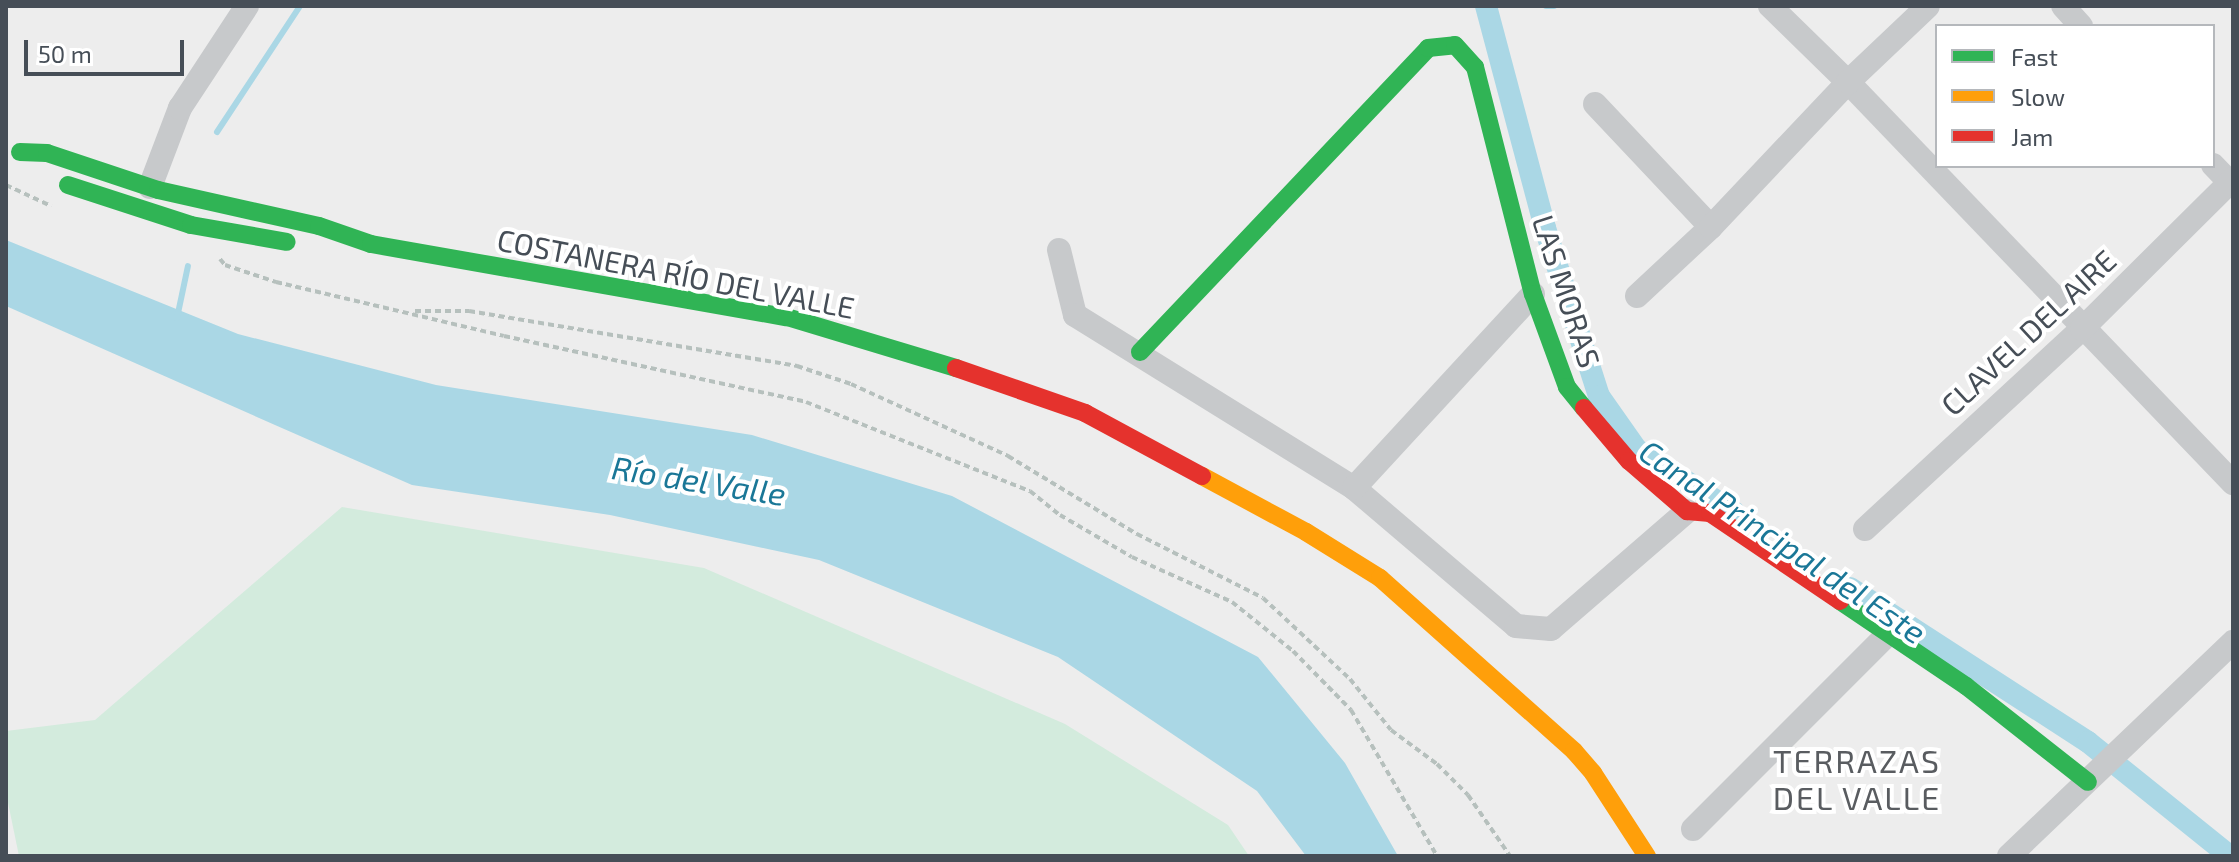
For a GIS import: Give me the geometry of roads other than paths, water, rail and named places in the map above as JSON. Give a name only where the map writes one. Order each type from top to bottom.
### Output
[{"type":"main road","name":"LAS MORAS","points":[[1140,352],[1428,48],[1455,45],[1475,67],[1533,294],[1567,387],[1629,461],[1687,511],[1710,513],[1966,686],[2092,778]]},
{"type":"main road","name":"COSTANERA RÍO DEL VALLE","points":[[13,148],[47,153],[150,187],[319,226],[371,244],[787,317],[982,376],[1085,413],[1293,525],[1380,578],[1574,751],[1593,773],[1647,856]]},
{"type":"main road","name":"COSTANERA RÍO DEL VALLE","points":[[13,148],[45,175],[124,206],[191,225],[308,246],[371,244]]},
{"type":"main road","name":"COSTANERA RÍO DEL VALLE","points":[[1626,826],[1637,856]]},
{"type":"street","points":[[150,187],[180,108],[247,6]]},
{"type":"street","points":[[1770,6],[1848,82],[2233,483]]},
{"type":"street","points":[[1637,296],[1711,227],[1848,82],[1928,6]]},
{"type":"street","points":[[2063,6],[2079,24]]},
{"type":"street","points":[[1595,104],[1711,227]]},
{"type":"street","name":"CLAVEL DEL AIRE","points":[[1865,529],[2082,329],[2227,178]]},
{"type":"street","points":[[1059,250],[1075,315],[1140,352],[1354,488],[1516,626],[1551,629],[1687,511]]},
{"type":"street","points":[[1354,488],[1533,294]]},
{"type":"street","points":[[1693,829],[1888,634]]},
{"type":"street","points":[[2009,856],[2233,642]]},
{"type":"water","name":"Río del Valle","points":[[6,240],[238,334],[436,385],[752,435],[952,496],[1258,657],[1345,763],[1398,856],[1306,856],[1257,791],[1058,657],[819,560],[610,515],[412,485],[6,306]]},
{"type":"waterway","points":[[217,132],[300,6]]},
{"type":"waterway","name":"Canal Principal del Este","points":[[1486,6],[1545,228],[1599,396],[1637,450],[1734,512]]},
{"type":"waterway","points":[[1546,6],[1554,6]]},
{"type":"waterway","points":[[177,318],[188,266]]},
{"type":"waterway","name":"Canal Principal del Este","points":[[1850,588],[2088,742],[2230,856]]},
{"type":"district","name":"TERRAZAS DEL VALLE","points":[[1857,780]]}]
